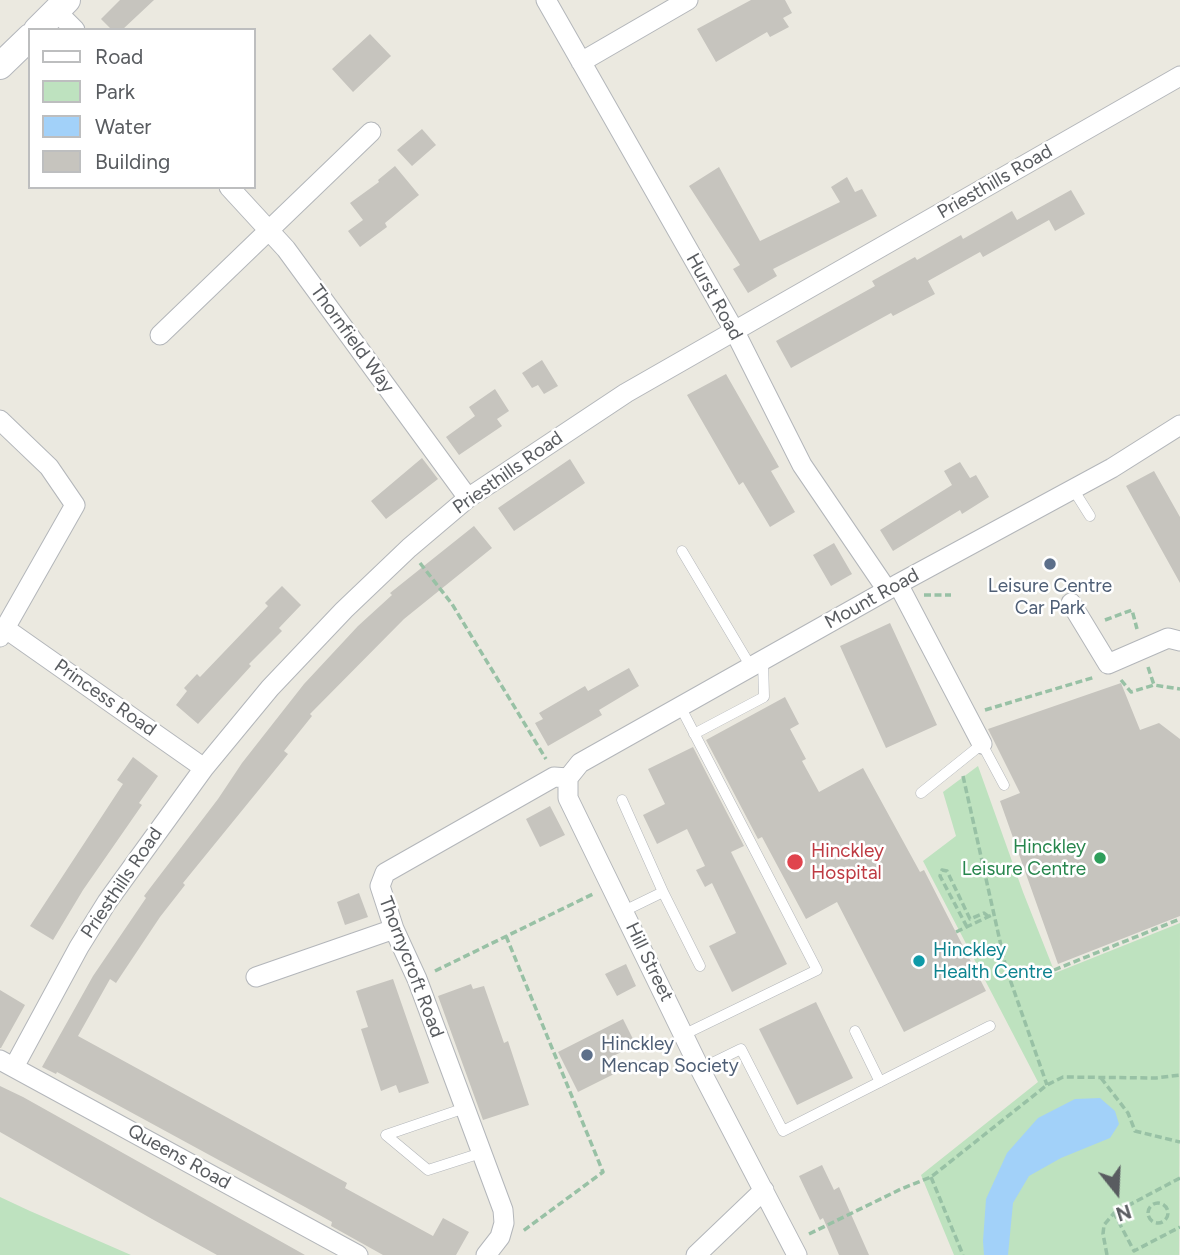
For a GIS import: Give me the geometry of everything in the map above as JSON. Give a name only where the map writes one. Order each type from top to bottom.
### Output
[{"type":"main road","points":[[39,28],[62,5]]},
{"type":"main road","points":[[0,66],[28,39]]},
{"type":"street","name":"Hurst Road","points":[[546,0],[734,330],[802,465],[892,587],[968,715],[982,744]]},
{"type":"street","points":[[581,62],[688,0]]},
{"type":"street","points":[[62,5],[74,28]]},
{"type":"street","name":"Priesthills Road","points":[[7,1063],[107,902],[204,768],[270,688],[344,610],[409,548],[468,498],[591,414],[1180,76]]},
{"type":"street","points":[[160,335],[371,132]]},
{"type":"street","name":"Thornfield Way","points":[[231,189],[271,230],[468,498]]},
{"type":"street","name":"Princess Road","points":[[0,420],[49,467],[75,505],[3,633],[204,768]]},
{"type":"street","name":"Mount Road","points":[[561,778],[580,763],[892,587],[1112,468],[1180,425]]},
{"type":"street","points":[[1071,603],[1108,664],[1168,638],[1180,641]]},
{"type":"street","name":"Hill Street","points":[[561,778],[568,798],[683,1035],[794,1249]]},
{"type":"street","name":"Thornycroft Road","points":[[486,1255],[500,1237],[504,1223],[503,1210],[417,979],[394,929],[380,886],[385,873],[561,778]]},
{"type":"street","points":[[256,977],[394,929]]},
{"type":"street","name":"Queens Road","points":[[7,1063],[358,1255]]},
{"type":"street","points":[[696,1255],[764,1190]]},
{"type":"lane","points":[[1073,489],[1090,516]]},
{"type":"lane","points":[[682,551],[757,664],[764,696],[694,734]]},
{"type":"lane","points":[[681,708],[817,970],[683,1035]]},
{"type":"lane","points":[[921,793],[982,744],[1004,785]]},
{"type":"lane","points":[[622,800],[700,966]]},
{"type":"lane","points":[[624,911],[663,892]]},
{"type":"lane","points":[[700,1069],[741,1049],[783,1131],[990,1026]]},
{"type":"lane","points":[[855,1031],[880,1082]]},
{"type":"lane","points":[[465,1108],[386,1135],[428,1170],[481,1153]]},
{"type":"path","points":[[409,548],[452,604],[561,778]]},
{"type":"path","points":[[968,715],[1095,677]]},
{"type":"path","points":[[1120,678],[1131,692],[1154,685],[1180,689]]},
{"type":"path","points":[[959,761],[1006,968],[1047,1085]]},
{"type":"path","points":[[967,927],[940,876],[942,870],[947,871],[970,919],[984,913],[989,917]]},
{"type":"path","points":[[417,979],[611,885]]},
{"type":"path","points":[[956,932],[994,914]]},
{"type":"path","points":[[1054,970],[1180,919]]},
{"type":"path","points":[[506,936],[603,1172],[522,1232]]},
{"type":"path","points":[[794,1249],[901,1189],[930,1177],[1047,1085],[1063,1077],[1156,1078],[1180,1075]]},
{"type":"path","points":[[1101,1077],[1128,1113],[1135,1130],[1180,1142]]},
{"type":"path","points":[[930,1177],[963,1255]]},
{"type":"path","points":[[1107,1255],[1104,1225],[1114,1213],[1180,1178]]},
{"type":"path","points":[[1149,1194],[1154,1203]]},
{"type":"path","points":[[1154,1203],[1162,1203],[1168,1208],[1168,1216],[1163,1222],[1155,1223],[1149,1217],[1149,1209],[1154,1203]]},
{"type":"path","points":[[1114,1213],[1135,1251]]},
{"type":"path","points":[[1163,1222],[1168,1233]]},
{"type":"path","points":[[1131,1255],[1180,1227]]},
{"type":"green space","points":[[978,766],[1055,973],[1180,923],[1179,1255],[954,1255],[921,1175],[1038,1082],[923,861],[956,836],[943,792]]},
{"type":"green space","points":[[0,1197],[30,1211],[131,1255],[0,1255]]},
{"type":"water","points":[[1100,1098],[1115,1111],[1119,1124],[1110,1138],[1061,1158],[1029,1176],[1013,1203],[1008,1255],[984,1255],[986,1199],[1007,1153],[1038,1118],[1075,1099]]},
{"type":"building","points":[[120,0],[154,0],[124,28],[110,28],[101,19]]},
{"type":"building","points":[[751,0],[785,0],[792,13],[783,18],[789,27],[770,37],[767,32],[716,62],[697,29]]},
{"type":"building","points":[[370,34],[391,56],[353,92],[332,69]]},
{"type":"building","points":[[422,129],[436,145],[412,166],[397,150]]},
{"type":"building","points":[[395,166],[419,195],[385,223],[387,227],[360,247],[348,231],[363,220],[350,203],[379,182],[378,180]]},
{"type":"building","points":[[719,167],[760,241],[840,202],[831,187],[847,177],[855,192],[862,189],[877,216],[773,269],[777,276],[748,293],[733,269],[740,265],[689,186]]},
{"type":"building","points":[[1071,190],[1085,214],[1055,231],[1049,220],[983,257],[980,252],[928,281],[935,294],[893,316],[891,313],[791,368],[776,341],[875,286],[872,281],[915,257],[917,260],[961,235],[963,239],[1012,211],[1017,220]]},
{"type":"building","points":[[542,360],[558,386],[544,394],[538,385],[532,388],[522,373]]},
{"type":"building","points":[[726,374],[779,467],[771,471],[795,512],[770,527],[743,482],[739,485],[687,395]]},
{"type":"building","points":[[495,389],[509,411],[497,419],[502,426],[459,455],[446,437],[475,416],[469,407]]},
{"type":"building","points":[[422,458],[438,479],[386,519],[371,501]]},
{"type":"building","points":[[570,459],[585,483],[514,531],[498,508]]},
{"type":"building","points":[[960,462],[970,478],[976,475],[989,497],[962,514],[960,510],[893,551],[880,530],[952,485],[944,471]]},
{"type":"building","points":[[1154,471],[1180,517],[1180,583],[1126,486]]},
{"type":"building","points":[[474,526],[492,548],[404,619],[310,714],[312,716],[284,751],[288,754],[183,883],[185,885],[116,983],[110,979],[78,1036],[347,1183],[345,1188],[433,1236],[443,1218],[469,1232],[456,1255],[383,1255],[331,1226],[332,1222],[305,1207],[57,1072],[56,1074],[42,1067],[93,976],[146,898],[144,896],[304,684],[358,626],[392,595],[390,593]]},
{"type":"building","points":[[834,543],[852,574],[831,586],[813,555]]},
{"type":"building","points":[[282,586],[301,605],[279,628],[282,631],[249,664],[251,666],[198,724],[176,705],[187,691],[184,688],[197,674],[200,677],[268,606],[265,603]]},
{"type":"building","points":[[890,623],[937,725],[886,748],[840,646]]},
{"type":"building","points":[[629,668],[639,686],[599,710],[602,715],[548,746],[535,723],[543,719],[539,713],[585,686],[588,691]]},
{"type":"building","name":"Hinckley Leisure Centre","points":[[1121,683],[1140,730],[1159,723],[1180,739],[1180,916],[1058,964],[1000,801],[1020,793],[988,729]]},
{"type":"building","points":[[785,697],[799,724],[790,729],[806,759],[802,761],[819,792],[863,768],[920,872],[924,870],[986,991],[904,1032],[837,902],[806,919],[762,837],[758,839],[706,740]]},
{"type":"building","points":[[693,747],[744,846],[731,852],[787,964],[732,992],[709,946],[736,933],[712,883],[705,887],[696,870],[705,866],[687,829],[657,844],[643,815],[665,804],[648,769]]},
{"type":"building","points":[[133,757],[158,776],[139,803],[142,805],[83,890],[53,940],[30,926],[123,784],[117,780]]},
{"type":"building","points":[[550,806],[565,835],[540,847],[526,819]]},
{"type":"building","points":[[359,893],[368,917],[345,925],[337,902]]},
{"type":"building","points":[[626,964],[636,986],[617,996],[605,974]]},
{"type":"building","points":[[393,979],[429,1083],[399,1093],[396,1085],[381,1091],[361,1029],[368,1027],[356,991]]},
{"type":"building","points":[[471,984],[473,989],[484,986],[504,1043],[508,1041],[529,1105],[483,1120],[438,996]]},
{"type":"building","points":[[0,990],[25,1005],[1,1048],[0,1048]]},
{"type":"building","points":[[816,1002],[853,1078],[797,1105],[759,1029]]},
{"type":"building","name":"Hinckley Mencap Society","points":[[623,1019],[636,1045],[609,1058],[616,1073],[578,1092],[558,1052]]},
{"type":"building","points":[[0,1086],[305,1255],[217,1255],[152,1219],[0,1132]]},
{"type":"building","points":[[822,1165],[834,1190],[839,1187],[869,1255],[839,1255],[823,1218],[820,1220],[799,1176]]},
{"type":"place","name":"Leisure Centre Car Park","points":[[1050,564]]},
{"type":"place","name":"Hinckley Leisure Centre","points":[[1100,858]]},
{"type":"place","name":"Hinckley Hospital","points":[[795,862]]},
{"type":"place","name":"Hinckley Health Centre","points":[[919,961]]},
{"type":"place","name":"Hinckley Mencap Society","points":[[587,1055]]}]
